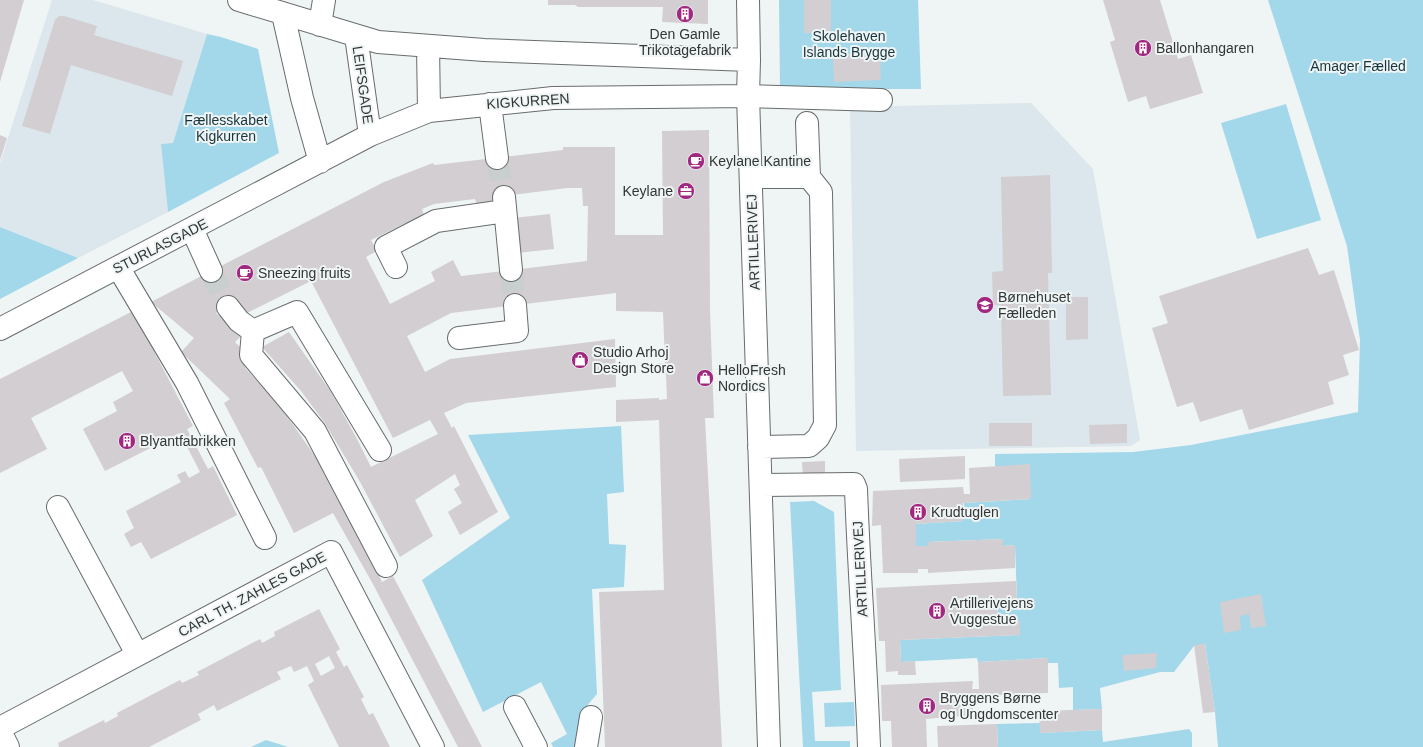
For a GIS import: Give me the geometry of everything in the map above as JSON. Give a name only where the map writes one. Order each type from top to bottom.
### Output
[{"type":"street","points":[[238,0],[378,42],[484,50],[750,60]]},
{"type":"street","points":[[320,25],[324,0]]},
{"type":"street","name":"ARTILLERIVEJ","points":[[748,0],[750,60],[748,96],[769,747]]},
{"type":"street","points":[[283,14],[302,98],[320,162]]},
{"type":"street","name":"LEIFSGADE","points":[[356,36],[370,135]]},
{"type":"street","points":[[428,46],[429,111]]},
{"type":"street","name":"KIGKURREN","points":[[320,162],[370,135],[429,111],[490,104],[553,98],[748,96],[881,100]]},
{"type":"street","points":[[490,104],[497,158]]},
{"type":"street","points":[[759,447],[809,446],[818,438],[825,425],[821,192],[809,177],[807,123]]},
{"type":"street","name":"STURLASGADE","points":[[0,329],[320,162]]},
{"type":"street","points":[[751,177],[809,177]]},
{"type":"street","points":[[396,267],[386,247],[436,221],[504,204],[511,270]]},
{"type":"street","points":[[192,229],[211,271]]},
{"type":"street","points":[[118,267],[187,383],[265,538]]},
{"type":"street","points":[[459,338],[517,331],[515,305]]},
{"type":"street","points":[[228,307],[238,321],[253,331]]},
{"type":"street","points":[[253,331],[298,312],[380,450]]},
{"type":"street","points":[[253,331],[251,355],[315,431],[386,566]]},
{"type":"street","name":"ARTILLERIVEJ","points":[[761,485],[854,484],[856,489],[869,747]]},
{"type":"street","points":[[58,507],[137,654]]},
{"type":"street","name":"CARL TH. ZAHLES GADE","points":[[0,730],[137,654],[331,552],[433,747]]},
{"type":"street","points":[[515,707],[536,747]]},
{"type":"street","points":[[586,747],[591,717]]},
{"type":"street","points":[[0,730],[8,747]]},
{"type":"shaded area","points":[[52,0],[93,0],[207,34],[173,143],[161,144],[168,212],[78,258],[0,227],[0,163]]},
{"type":"shaded area","name":"Børnehuset Fælleden","points":[[1031,103],[1093,169],[1140,440],[1131,446],[856,451],[850,107]]},
{"type":"green space","name":"Skolehaven Islands Brygge","points":[[779,0],[918,0],[921,89],[780,89]]},
{"type":"green space","name":"Amager Fælled","points":[[1268,0],[1423,0],[1423,747],[1218,747],[1215,712],[1205,644],[1194,646],[1174,672],[1160,672],[1100,688],[1102,709],[1073,710],[1073,687],[1059,688],[1058,663],[1048,663],[1047,658],[978,662],[977,658],[901,662],[900,640],[1020,635],[1019,621],[998,622],[997,602],[1017,600],[1015,545],[1003,546],[1003,539],[928,542],[928,546],[916,546],[916,524],[963,521],[964,503],[1031,499],[995,466],[995,454],[1133,452],[1191,445],[1358,412],[1360,340],[1347,246]]},
{"type":"green space","name":"Fællesskabet Kigkurren","points":[[207,34],[258,49],[279,153],[168,212],[161,144],[173,143]]},
{"type":"green space","points":[[1286,104],[1321,220],[1257,239],[1221,123]]},
{"type":"green space","points":[[0,227],[78,258],[0,299]]},
{"type":"green space","points":[[621,426],[624,492],[607,494],[609,544],[626,545],[624,587],[592,589],[597,694],[583,711],[578,747],[553,747],[551,743],[567,734],[541,682],[483,712],[422,580],[510,518],[468,435]]},
{"type":"green space","points":[[814,501],[834,512],[841,690],[812,692],[815,741],[850,741],[850,747],[803,747],[790,502]]},
{"type":"green space","points":[[854,702],[855,726],[825,727],[824,703]]},
{"type":"green space","points":[[1040,723],[1040,733],[1102,730],[1103,742],[1189,729],[1192,733],[1192,747],[998,747],[997,724]]},
{"type":"green space","points":[[266,740],[288,747],[251,747]]},
{"type":"building","points":[[0,0],[24,0],[0,82]]},
{"type":"building","name":"Den Gamle Trikotagefabrik","points":[[548,0],[708,0],[708,24],[662,22],[663,7],[578,7],[575,5],[548,5]]},
{"type":"building","points":[[804,0],[831,0],[831,33],[804,33]]},
{"type":"building","name":"Ballonhangaren","points":[[1103,0],[1160,0],[1178,59],[1191,55],[1203,93],[1150,109],[1146,96],[1128,102],[1110,42],[1115,40]]},
{"type":"building","points":[[59,16],[64,16],[97,26],[94,35],[183,61],[172,96],[71,65],[50,134],[22,126],[55,20]]},
{"type":"building","points":[[880,52],[881,80],[834,82],[833,54]]},
{"type":"building","points":[[709,130],[710,311],[714,418],[705,418],[722,747],[605,747],[599,592],[664,590],[659,420],[616,422],[616,400],[667,399],[666,374],[659,374],[658,363],[665,363],[663,312],[616,311],[616,293],[451,313],[407,336],[425,372],[450,359],[615,339],[616,387],[466,403],[444,413],[452,428],[454,426],[498,512],[460,535],[448,512],[462,503],[454,489],[460,485],[455,474],[415,500],[433,536],[400,557],[359,480],[324,422],[301,391],[262,347],[289,332],[331,392],[371,467],[438,434],[430,420],[393,438],[311,281],[245,314],[228,307],[216,313],[241,336],[235,342],[243,350],[250,363],[245,368],[267,391],[289,419],[326,472],[354,520],[382,582],[393,576],[482,747],[458,747],[374,586],[333,513],[294,533],[261,467],[258,468],[224,403],[230,399],[181,352],[194,338],[151,302],[384,182],[433,163],[434,165],[563,150],[563,147],[615,147],[615,235],[663,235],[662,131]],"holes":[[[567,188],[582,188],[583,206],[588,206],[587,261],[461,276],[453,260],[431,272],[435,281],[390,304],[366,257],[377,251],[371,240],[406,223],[407,226],[424,215],[422,209],[434,204],[475,199],[477,205],[497,203],[497,197]]]},
{"type":"building","points":[[0,135],[7,138],[0,160]]},
{"type":"building","points":[[1050,175],[1052,273],[1048,273],[1051,395],[1003,396],[1001,305],[993,305],[992,272],[1003,271],[1001,177]]},
{"type":"building","points":[[550,214],[554,249],[517,253],[513,218]]},
{"type":"building","points":[[1308,248],[1319,275],[1334,270],[1359,350],[1343,355],[1349,375],[1328,382],[1334,404],[1249,430],[1242,409],[1200,422],[1193,402],[1177,407],[1152,328],[1168,323],[1159,296]]},
{"type":"building","points":[[1066,297],[1088,297],[1088,339],[1066,340]]},
{"type":"building","name":"Blyantfabrikken","points":[[133,311],[193,426],[187,429],[208,469],[213,466],[237,515],[151,559],[141,542],[131,547],[124,534],[134,528],[126,511],[181,482],[177,475],[185,471],[189,478],[200,472],[180,433],[105,471],[83,429],[117,411],[113,402],[133,391],[122,371],[31,418],[47,449],[0,473],[0,379]]},
{"type":"building","points":[[989,423],[1032,423],[1032,446],[989,446]]},
{"type":"building","points":[[1127,424],[1127,443],[1090,444],[1089,425]]},
{"type":"building","points":[[965,456],[965,479],[900,482],[899,459]]},
{"type":"building","points":[[825,461],[825,475],[803,477],[802,462]]},
{"type":"building","name":"Krudtuglen","points":[[1030,464],[1031,499],[963,503],[963,521],[916,524],[916,546],[928,546],[927,542],[1003,539],[1003,546],[1015,545],[1015,568],[928,573],[928,569],[918,569],[918,573],[883,573],[881,525],[872,526],[873,491],[963,487],[964,494],[970,494],[969,468]]},
{"type":"building","name":"Artillerivejens Vuggestue","points":[[1016,581],[1017,600],[997,602],[998,622],[1020,621],[1020,635],[900,640],[901,662],[915,661],[916,675],[898,675],[898,671],[886,672],[885,641],[879,641],[876,588]]},
{"type":"building","points":[[1261,594],[1266,626],[1251,628],[1249,614],[1240,616],[1241,630],[1224,633],[1220,602]]},
{"type":"building","points":[[319,609],[340,649],[336,652],[344,667],[347,665],[364,697],[361,699],[369,715],[373,713],[390,747],[339,747],[308,685],[314,681],[307,666],[294,672],[291,666],[277,672],[281,679],[217,711],[214,705],[198,714],[201,720],[149,747],[59,747],[58,743],[104,720],[105,723],[118,716],[117,713],[180,680],[182,683],[199,675],[197,672],[260,639],[262,643],[275,636],[274,632]],"holes":[[[329,656],[335,668],[321,676],[315,664]]]},
{"type":"building","points":[[1205,644],[1215,712],[1203,713],[1194,645]]},
{"type":"building","points":[[1157,653],[1156,668],[1124,671],[1122,655]]},
{"type":"building","name":"Bryggens Børne og Ungdomscenter","points":[[1048,658],[1048,693],[973,696],[973,715],[926,719],[927,747],[892,747],[891,721],[882,721],[881,685],[973,681],[972,689],[979,689],[978,662]]},
{"type":"building","points":[[1102,709],[1102,730],[1040,733],[1039,711]]},
{"type":"building","points":[[997,724],[998,747],[938,747],[937,726]]},
{"type":"tunnel","points":[[497,158],[504,196]]},
{"type":"tunnel","points":[[511,270],[515,305]]},
{"type":"tunnel","points":[[211,271],[228,307]]},
{"type":"place","name":"Den Gamle Trikotagefabrik","points":[[685,14]]},
{"type":"place","name":"Ballonhangaren","points":[[1143,48]]},
{"type":"place","name":"Keylane Kantine","points":[[696,161]]},
{"type":"place","name":"Keylane","points":[[686,191]]},
{"type":"place","name":"Sneezing fruits","points":[[245,273]]},
{"type":"place","name":"Børnehuset Fælleden","points":[[985,305]]},
{"type":"place","name":"Studio Arhoj Design Store","points":[[580,360]]},
{"type":"place","name":"HelloFresh Nordics","points":[[705,378]]},
{"type":"place","name":"Blyantfabrikken","points":[[127,441]]},
{"type":"place","name":"Krudtuglen","points":[[918,512]]},
{"type":"place","name":"Artillerivejens Vuggestue","points":[[937,611]]},
{"type":"place","name":"Bryggens Børne og Ungdomscenter","points":[[927,706]]}]
